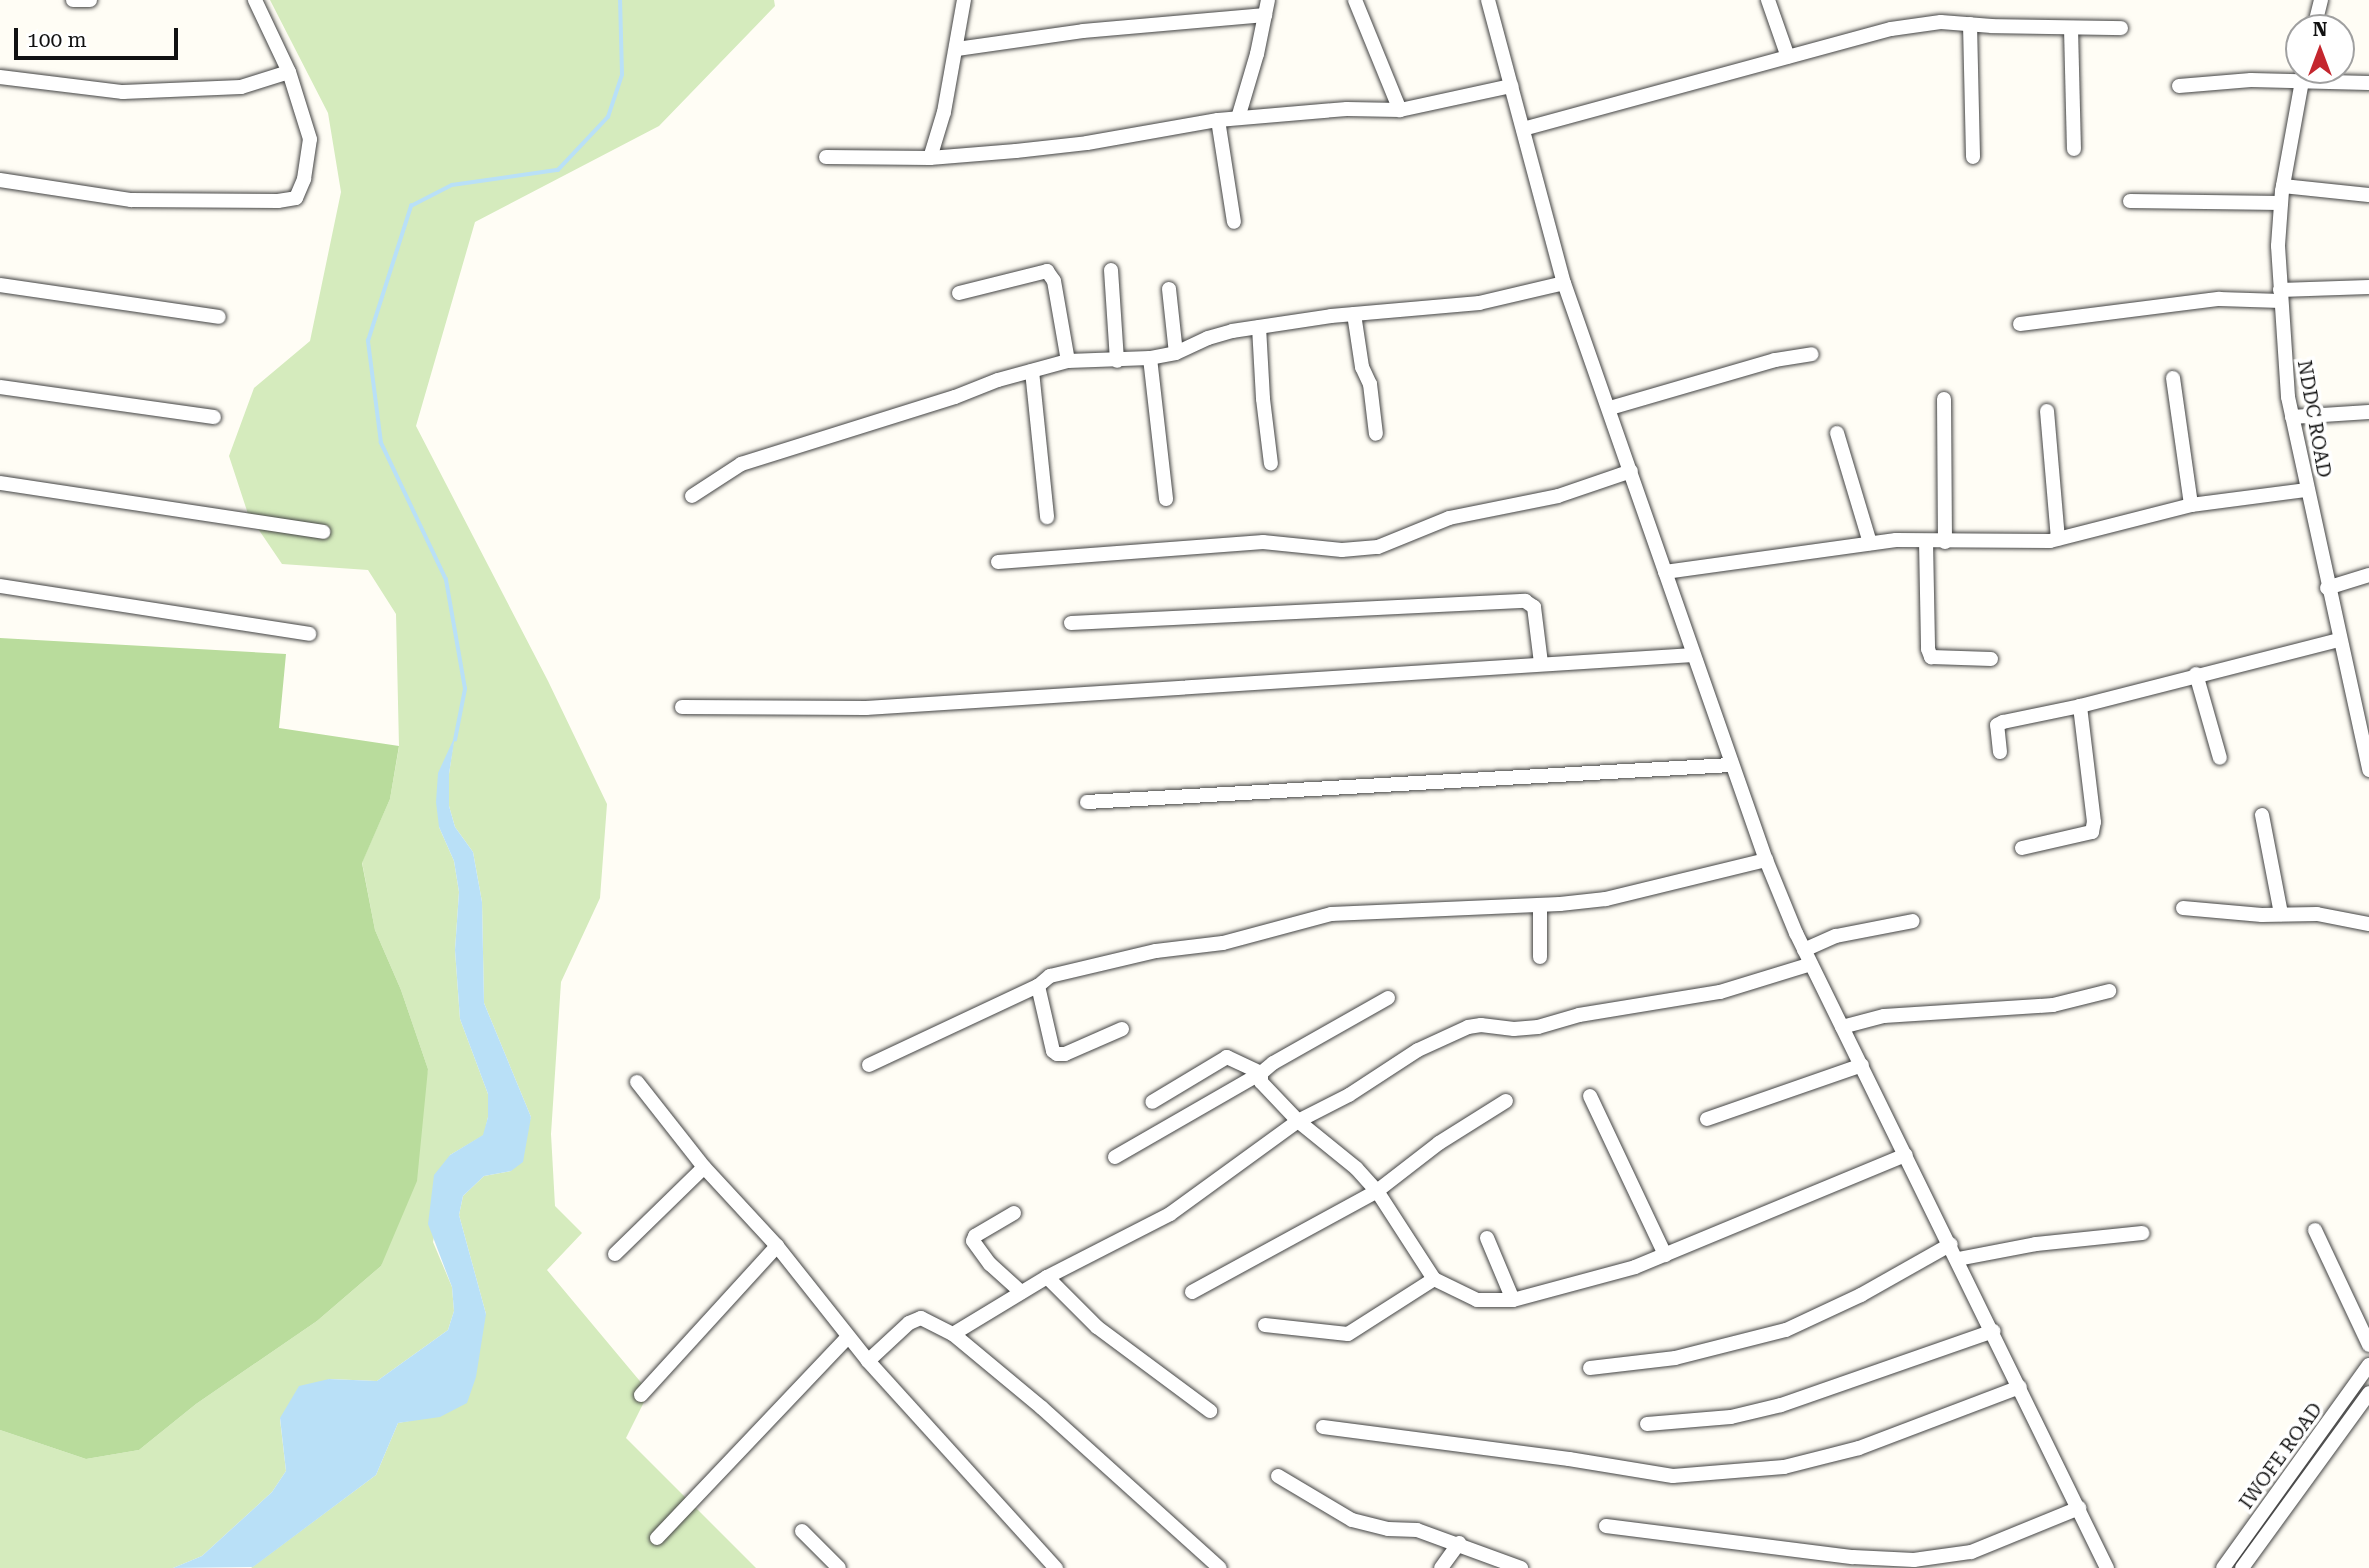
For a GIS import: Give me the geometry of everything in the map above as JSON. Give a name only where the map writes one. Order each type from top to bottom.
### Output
[{"type":"street","points":[[73,0],[90,0]]},
{"type":"street","points":[[0,180],[131,200],[278,201],[296,198],[304,180],[310,139],[289,72],[255,0]]},
{"type":"street","points":[[930,158],[944,111],[964,0]]},
{"type":"street","points":[[1238,118],[1268,0]]},
{"type":"street","points":[[1355,0],[1400,110]]},
{"type":"street","points":[[1488,0],[1564,283],[1766,860],[1808,957],[1951,1244],[2107,1568]]},
{"type":"street","points":[[1768,0],[1788,57]]},
{"type":"street","points":[[957,49],[1083,31],[1265,15]]},
{"type":"street","points":[[1523,129],[1891,29],[1941,22],[2121,28]]},
{"type":"street","points":[[1970,24],[1973,157]]},
{"type":"street","points":[[2071,28],[2074,149]]},
{"type":"street","points":[[0,77],[123,92],[241,87],[289,72]]},
{"type":"street","points":[[2179,86],[2285,77]]},
{"type":"street","name":"NDDC ROAD","points":[[2302,84],[2283,186],[2278,246],[2292,417],[2327,588],[2369,770]]},
{"type":"street","points":[[826,157],[930,158],[1087,143],[1217,120],[1347,109],[1400,110],[1511,86]]},
{"type":"street","points":[[1217,120],[1234,222]]},
{"type":"street","points":[[2283,186],[2369,195]]},
{"type":"street","points":[[2130,201],[2281,203]]},
{"type":"street","points":[[1111,270],[1117,361]]},
{"type":"street","points":[[959,293],[1047,271],[1055,281],[1068,361]]},
{"type":"street","points":[[692,496],[741,464],[1068,361],[1150,358],[1176,353],[1208,338],[1259,327],[1354,314],[1479,303],[1564,283]]},
{"type":"street","points":[[0,285],[219,317]]},
{"type":"street","points":[[2020,324],[2219,299],[2369,287]]},
{"type":"street","points":[[1169,289],[1176,353]]},
{"type":"street","points":[[1354,314],[1363,366],[1370,384],[1376,434]]},
{"type":"street","points":[[1259,327],[1263,398],[1272,464]]},
{"type":"street","points":[[1609,408],[1775,360],[1812,354]]},
{"type":"street","points":[[1150,358],[1166,499]]},
{"type":"street","points":[[1031,371],[1047,517]]},
{"type":"street","points":[[2173,378],[2191,505]]},
{"type":"street","points":[[0,387],[214,417]]},
{"type":"street","points":[[1944,399],[1945,542]]},
{"type":"street","points":[[2047,411],[2059,539]]},
{"type":"street","points":[[2292,417],[2369,412]]},
{"type":"street","points":[[1837,433],[1871,543]]},
{"type":"street","points":[[998,562],[1263,542],[1342,550],[1378,547],[1450,518],[1558,496],[1631,471]]},
{"type":"street","points":[[0,483],[323,532]]},
{"type":"street","points":[[1665,572],[1871,543],[2059,539],[2191,505],[2307,490]]},
{"type":"street","points":[[1926,541],[1928,649],[1931,657],[1991,659]]},
{"type":"street","points":[[2327,588],[2369,575]]},
{"type":"street","points":[[0,586],[309,634]]},
{"type":"street","points":[[1071,623],[1525,601],[1534,607],[1541,663]]},
{"type":"street","points":[[2000,752],[1997,725],[2024,716],[2080,706],[2196,674],[2339,640]]},
{"type":"street","points":[[682,707],[880,708],[1693,655]]},
{"type":"street","points":[[2196,674],[2220,758]]},
{"type":"street","points":[[2022,848],[2085,836],[2091,832],[2094,822],[2080,706]]},
{"type":"street","points":[[1087,802],[1731,765]]},
{"type":"street","points":[[2262,815],[2281,914]]},
{"type":"street","points":[[869,1065],[1038,986],[1051,976],[1156,951],[1223,943],[1331,914],[1540,905],[1606,899],[1766,860]]},
{"type":"street","points":[[1540,905],[1540,957]]},
{"type":"street","points":[[2183,908],[2317,914],[2369,924]]},
{"type":"street","points":[[953,1334],[1047,1276],[1170,1214],[1298,1121],[1349,1095],[1418,1050],[1468,1027],[1538,1027],[1578,1015],[1720,992],[1808,957],[1836,936],[1913,921]]},
{"type":"street","points":[[1038,986],[1053,1051],[1057,1054],[1065,1054],[1122,1029]]},
{"type":"street","points":[[1842,1027],[1884,1016],[2053,1006],[2109,991]]},
{"type":"street","points":[[1115,1157],[1388,998]]},
{"type":"street","points":[[1152,1102],[1227,1057],[1261,1073]]},
{"type":"street","points":[[1707,1119],[1861,1065]]},
{"type":"street","points":[[1261,1073],[1261,1082],[1298,1121],[1356,1168],[1377,1191],[1434,1279],[1477,1300],[1513,1300],[1634,1267],[1906,1155]]},
{"type":"street","points":[[637,1082],[704,1167],[777,1246],[868,1361],[1056,1568]]},
{"type":"street","points":[[1590,1096],[1665,1255]]},
{"type":"street","points":[[1192,1292],[1377,1191],[1439,1143],[1506,1101]]},
{"type":"street","points":[[615,1254],[704,1167]]},
{"type":"street","points":[[1014,1213],[975,1236],[973,1241],[990,1264],[1021,1292]]},
{"type":"street","points":[[2315,1230],[2369,1345]]},
{"type":"street","points":[[1958,1259],[2036,1244],[2142,1233]]},
{"type":"street","points":[[1487,1238],[1513,1300]]},
{"type":"street","points":[[1590,1368],[1675,1358],[1786,1330],[1861,1295],[1951,1244]]},
{"type":"street","points":[[642,1395],[777,1246]]},
{"type":"street","points":[[1047,1276],[1097,1327],[1210,1411]]},
{"type":"street","points":[[1265,1325],[1348,1334],[1434,1279]]},
{"type":"street","points":[[868,1361],[909,1323],[921,1318],[953,1334],[1042,1409],[1220,1568]]},
{"type":"street","points":[[1647,1424],[1731,1417],[1781,1405],[1993,1331]]},
{"type":"street","points":[[657,1538],[848,1337]]},
{"type":"street","name":"IWOFE ROAD","points":[[2223,1568],[2369,1366]]},
{"type":"street","points":[[1323,1427],[1569,1459],[1673,1476],[1784,1467],[1859,1448],[2020,1387]]},
{"type":"street","name":"IWOFE ROAD","points":[[2242,1568],[2367,1400]]},
{"type":"street","points":[[1278,1476],[1352,1520],[1388,1529],[1417,1530],[1459,1543],[1521,1568]]},
{"type":"street","points":[[1606,1527],[1853,1557],[1914,1560],[1971,1552],[2078,1508]]},
{"type":"street","points":[[802,1531],[839,1568]]},
{"type":"street","points":[[1441,1568],[1459,1543]]},
{"type":"green space","points":[[270,0],[774,0],[775,6],[659,126],[475,222],[416,426],[548,681],[607,804],[600,898],[561,982],[551,1134],[555,1206],[582,1233],[547,1270],[649,1392],[626,1438],[756,1568],[251,1568],[376,1475],[398,1423],[409,1421],[486,1314],[459,1215],[463,1196],[484,1176],[511,1171],[531,1117],[484,1003],[482,902],[473,852],[455,827],[449,806],[449,774],[454,739],[439,827],[454,861],[459,892],[455,950],[460,1019],[488,1094],[488,1117],[484,1135],[450,1155],[433,1242],[452,1287],[454,1311],[448,1330],[377,1381],[329,1379],[280,1419],[286,1471],[272,1492],[202,1556],[173,1568],[0,1568],[0,1430],[86,1459],[139,1450],[196,1404],[317,1321],[381,1266],[428,1069],[401,990],[375,930],[362,862],[390,799],[399,747],[396,614],[368,570],[282,564],[248,514],[229,456],[254,388],[310,341],[341,192],[328,113]]},
{"type":"green space","points":[[0,638],[286,654],[279,728],[399,746],[390,799],[362,863],[375,930],[401,990],[428,1069],[417,1181],[381,1266],[317,1321],[196,1404],[139,1450],[86,1459],[0,1430]]},
{"type":"water","points":[[455,736],[449,774],[449,806],[455,827],[473,852],[482,902],[484,1003],[531,1117],[523,1162],[511,1171],[484,1176],[463,1196],[459,1215],[486,1314],[476,1377],[467,1403],[440,1417],[398,1423],[376,1475],[253,1567],[173,1568],[202,1556],[272,1492],[286,1471],[280,1418],[299,1386],[329,1379],[377,1381],[448,1330],[454,1311],[452,1287],[428,1224],[434,1175],[450,1155],[483,1135],[488,1117],[488,1094],[460,1019],[455,950],[459,892],[454,861],[439,827],[436,802],[438,773]]},
{"type":"waterway","points":[[455,740],[465,689],[446,580],[381,443],[368,341],[411,206],[452,185],[558,170],[608,117],[622,75],[620,0]]}]
